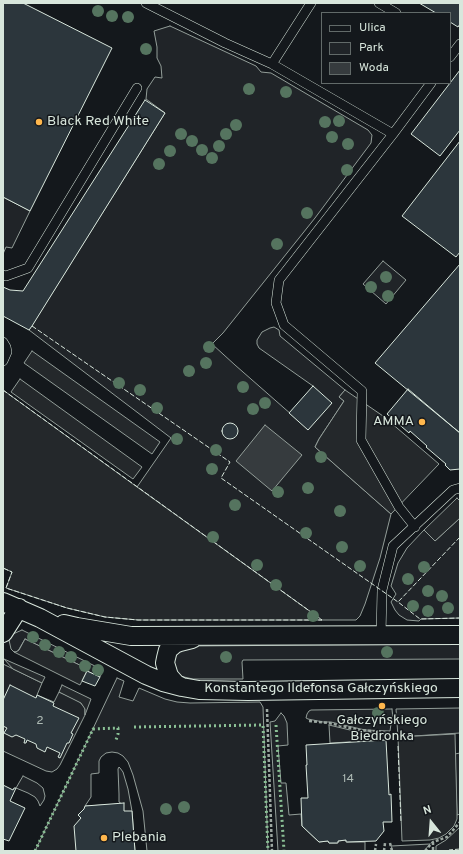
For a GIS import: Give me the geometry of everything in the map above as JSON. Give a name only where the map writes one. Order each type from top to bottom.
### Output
[{"type":"street","name":"Konstantego Ildefonsa Gałczyńskiego","points":[[11,605],[40,618],[146,675],[163,682],[182,687],[199,690],[248,691],[460,688]]},
{"type":"street","points":[[3,633],[11,605]]},
{"type":"street","name":"Konstantego Ildefonsa Gałczyńskiego","points":[[40,618],[77,628],[131,636],[460,635]]},
{"type":"street","name":"Konstantego Ildefonsa Gałczyńskiego","points":[[182,687],[176,684],[169,676],[165,663],[168,650],[180,642],[206,636]]},
{"type":"lane","points":[[146,3],[225,43],[272,64],[392,134]]},
{"type":"lane","points":[[272,64],[311,3]]},
{"type":"lane","points":[[379,3],[394,12]]},
{"type":"lane","points":[[451,55],[456,46]]},
{"type":"lane","points":[[415,527],[399,508],[361,440],[362,391],[284,325],[276,303],[279,280],[430,84]]},
{"type":"lane","points":[[3,275],[6,276],[28,268],[137,88]]},
{"type":"lane","points":[[3,342],[7,352],[3,360]]},
{"type":"lane","points":[[381,636],[382,590],[393,546],[453,490],[460,488]]},
{"type":"path","points":[[267,708],[272,851]]},
{"type":"path","points":[[309,721],[329,723],[359,730],[382,732],[394,738]]},
{"type":"path","points":[[425,851],[433,842],[447,837],[460,822]]},
{"type":"path","points":[[433,842],[433,851]]},
{"type":"path","points":[[384,851],[385,843]]},
{"type":"path","points":[[390,843],[392,851]]},
{"type":"path","points":[[375,851],[376,844]]},
{"type":"green space","points":[[170,26],[256,66],[261,72],[271,73],[368,130],[372,135],[371,143],[315,218],[223,333],[212,344],[308,429],[313,386],[259,348],[257,340],[262,332],[274,327],[279,330],[280,336],[345,390],[339,397],[344,401],[315,447],[391,514],[380,558],[365,604],[360,616],[356,620],[322,620],[137,487],[171,438],[29,330],[165,113],[146,99],[147,89],[155,77],[162,78],[161,66],[157,58],[157,47],[154,31]]},
{"type":"green space","points":[[3,197],[30,211],[12,248],[6,247],[3,254]]},
{"type":"green space","points":[[383,261],[406,280],[386,304],[363,284]]},
{"type":"green space","points":[[460,518],[460,618],[421,619],[419,621],[407,620],[399,615],[391,602],[396,594],[391,586],[398,563],[407,548],[424,530],[435,541]]},
{"type":"green space","points":[[22,630],[103,670],[100,677],[87,671],[88,669],[25,639],[18,651],[14,652],[11,649],[9,640],[13,634]]},
{"type":"green space","points":[[460,644],[460,659],[243,660],[243,679],[193,679],[184,677],[176,674],[173,662],[178,650],[190,646]]},
{"type":"green space","points":[[3,664],[42,683],[37,695],[54,702],[59,692],[79,701],[85,708],[85,715],[60,765],[52,772],[46,771],[3,751]]},
{"type":"green space","points":[[117,678],[124,681],[119,697],[133,701],[139,688],[165,699],[177,702],[260,702],[263,707],[268,851],[147,851],[143,811],[133,775],[128,762],[123,756],[112,752],[106,753],[101,757],[99,761],[99,773],[91,774],[91,797],[85,806],[122,804],[119,802],[119,767],[123,772],[128,789],[132,811],[135,851],[35,851]]},
{"type":"green space","points":[[460,708],[460,733],[398,737],[396,709]]},
{"type":"green space","points":[[392,709],[393,719],[390,731],[365,730],[306,718],[307,714],[311,710]]},
{"type":"green space","points":[[281,713],[287,723],[288,745],[278,746],[281,783],[286,783],[289,815],[301,814],[302,826],[319,842],[328,841],[329,843],[337,843],[338,841],[346,840],[347,842],[365,842],[365,851],[278,851],[270,722],[275,721]]},
{"type":"green space","points":[[329,725],[350,730],[382,733],[386,740],[330,743]]},
{"type":"green space","points":[[460,753],[460,814],[457,815],[455,754]]},
{"type":"green space","points":[[23,776],[37,783],[43,788],[45,796],[40,806],[35,797],[16,788]]},
{"type":"green space","points":[[460,827],[460,851],[436,851],[436,846],[446,840]]},
{"type":"green space","points":[[430,844],[424,851],[393,851],[391,846]]},
{"type":"shaded area","points":[[32,351],[160,442],[152,454],[24,363]]},
{"type":"shaded area","points":[[20,379],[142,467],[133,479],[11,392]]},
{"type":"shaded area","points":[[3,390],[322,620],[138,620],[105,617],[67,608],[6,588],[12,572],[3,568]]},
{"type":"shaded area","points":[[345,390],[383,416],[439,464],[391,514],[315,447],[344,401],[339,397]]},
{"type":"shaded area","points":[[457,498],[460,501],[460,518],[435,541],[424,530]]},
{"type":"shaded area","points":[[25,639],[88,669],[80,685],[14,652],[19,650]]},
{"type":"shaded area","points":[[4,659],[45,677],[42,683],[13,669]]},
{"type":"shaded area","points":[[62,685],[91,699],[85,715],[85,709],[81,703],[59,692]]},
{"type":"shaded area","points":[[455,734],[457,819],[454,826],[446,834],[439,838],[430,840],[402,841],[398,737]]},
{"type":"water","points":[[265,425],[302,455],[272,491],[236,461]]},
{"type":"building","name":"Black Red White","points":[[3,3],[23,3],[112,48],[30,211],[3,197]]},
{"type":"building","points":[[419,3],[460,3],[460,24],[458,27],[451,23],[451,12],[434,12]]},
{"type":"building","points":[[460,70],[460,130],[440,156],[411,134],[449,84],[451,84],[451,82]]},
{"type":"building","points":[[145,100],[165,113],[32,326],[29,330],[3,316],[3,287],[10,290],[23,291]]},
{"type":"building","points":[[460,141],[460,252],[456,257],[402,216]]},
{"type":"building","points":[[460,264],[460,433],[375,363]]},
{"type":"building","points":[[313,386],[332,403],[308,430],[289,413]]},
{"type":"building","name":"AMMA","points":[[408,389],[460,433],[460,469],[450,470],[445,465],[446,464],[426,447],[427,446],[387,414]]},
{"type":"building","points":[[230,423],[237,428],[238,431],[233,438],[230,439],[223,434],[222,431],[227,424]]},
{"type":"building","points":[[87,671],[100,677],[95,686],[82,681]]},
{"type":"building","points":[[10,685],[36,698],[37,695],[54,703],[53,706],[79,718],[71,733],[73,734],[69,743],[67,743],[60,758],[58,757],[60,753],[47,747],[45,752],[37,748],[36,744],[27,740],[26,743],[24,743],[25,739],[16,735],[12,737],[4,733],[7,728],[3,726],[3,700]]},
{"type":"building","points":[[386,740],[392,822],[383,822],[384,831],[376,841],[346,842],[346,840],[338,841],[338,843],[329,843],[328,841],[319,842],[302,826],[301,798],[308,798],[306,745]]},
{"type":"building","points":[[3,785],[13,790],[16,788],[10,801],[25,808],[9,841],[3,839]]},
{"type":"building","name":"Plebania","points":[[124,803],[124,811],[132,811],[135,851],[76,851],[74,826],[81,818],[78,815],[85,806]]},
{"type":"hedge","points":[[134,727],[263,725],[268,851]]},
{"type":"hedge","points":[[276,725],[284,851]]},
{"type":"hedge","points":[[35,851],[93,729],[118,728],[116,740]]},
{"type":"fence","points":[[32,326],[230,462],[221,478],[398,602]]},
{"type":"fence","points":[[3,390],[322,620],[138,620],[105,617],[67,608],[6,588],[12,572],[3,568]]},
{"type":"fence","points":[[460,537],[398,602],[420,619],[460,618]]},
{"type":"fence","points":[[398,746],[401,823]]},
{"type":"fence","points":[[449,851],[460,849]]},
{"type":"place","name":"Black Red White","points":[[39,122]]},
{"type":"place","name":"AMMA","points":[[422,422]]},
{"type":"place","name":"Gałczyńskiego Biedronka","points":[[382,706]]},
{"type":"place","name":"Plebania","points":[[104,838]]}]
